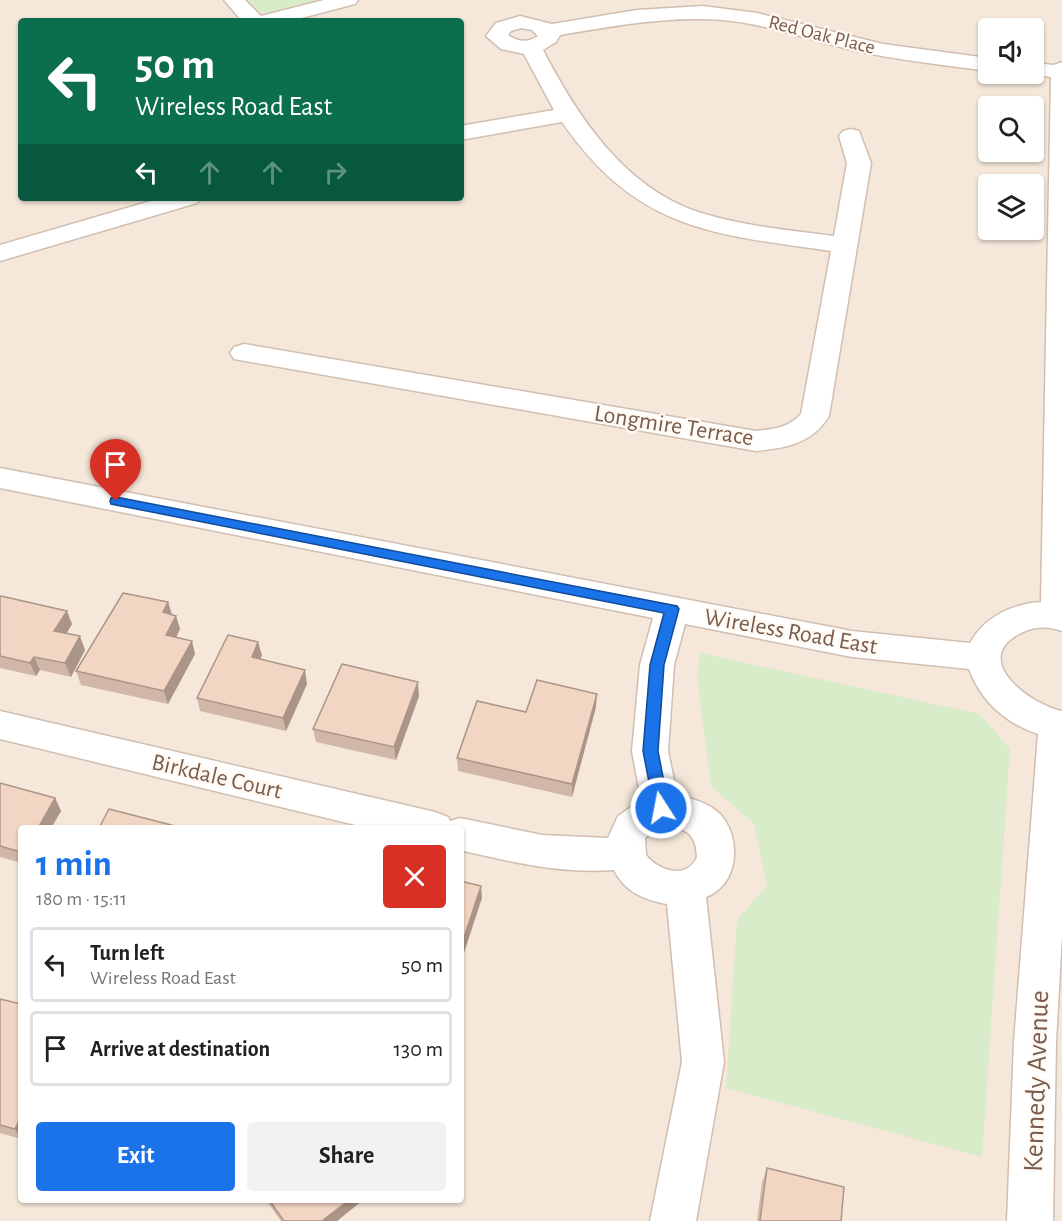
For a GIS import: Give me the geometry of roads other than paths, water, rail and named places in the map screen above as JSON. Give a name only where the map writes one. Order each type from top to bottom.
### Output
[{"type":"street","points":[[234,0],[251,18]]},
{"type":"street","points":[[277,18],[348,0]]},
{"type":"street","points":[[501,3],[513,23]]},
{"type":"street","name":"Red Oak Place","points":[[549,31],[664,14],[724,14],[770,21],[868,47],[978,62]]},
{"type":"street","points":[[513,23],[531,23],[549,31],[549,38],[531,47],[507,45],[497,36],[503,27],[513,23]]},
{"type":"street","points":[[531,47],[543,75],[568,114],[605,163],[629,185],[657,202],[718,226],[843,245]]},
{"type":"street","points":[[1044,69],[1062,70],[1060,617],[1030,615],[1006,622],[989,635],[982,657],[986,676],[1001,696],[1024,714],[1059,725]]},
{"type":"street","points":[[464,132],[568,114]]},
{"type":"street","name":"Longmire Terrace","points":[[244,352],[756,441],[782,438],[805,429],[814,416],[859,163],[851,136]]},
{"type":"street","points":[[0,253],[178,201]]},
{"type":"street","name":"Wireless Road East","points":[[0,478],[852,644],[982,657]]},
{"type":"street","points":[[661,808],[650,751],[657,665],[672,609]]},
{"type":"street","name":"Birkdale Court","points":[[0,725],[422,825]]},
{"type":"street","name":"Kennedy Avenue","points":[[1030,1221],[1035,1042],[1059,725]]},
{"type":"street","points":[[661,808],[678,809],[695,815],[708,826],[716,840],[718,855],[712,870],[701,881],[685,887],[666,888],[647,882],[633,869],[625,853],[625,838],[632,824],[645,813],[661,808]]},
{"type":"street","points":[[464,835],[533,851],[591,856],[625,853]]},
{"type":"street","points":[[673,1221],[703,1062],[685,887]]}]
